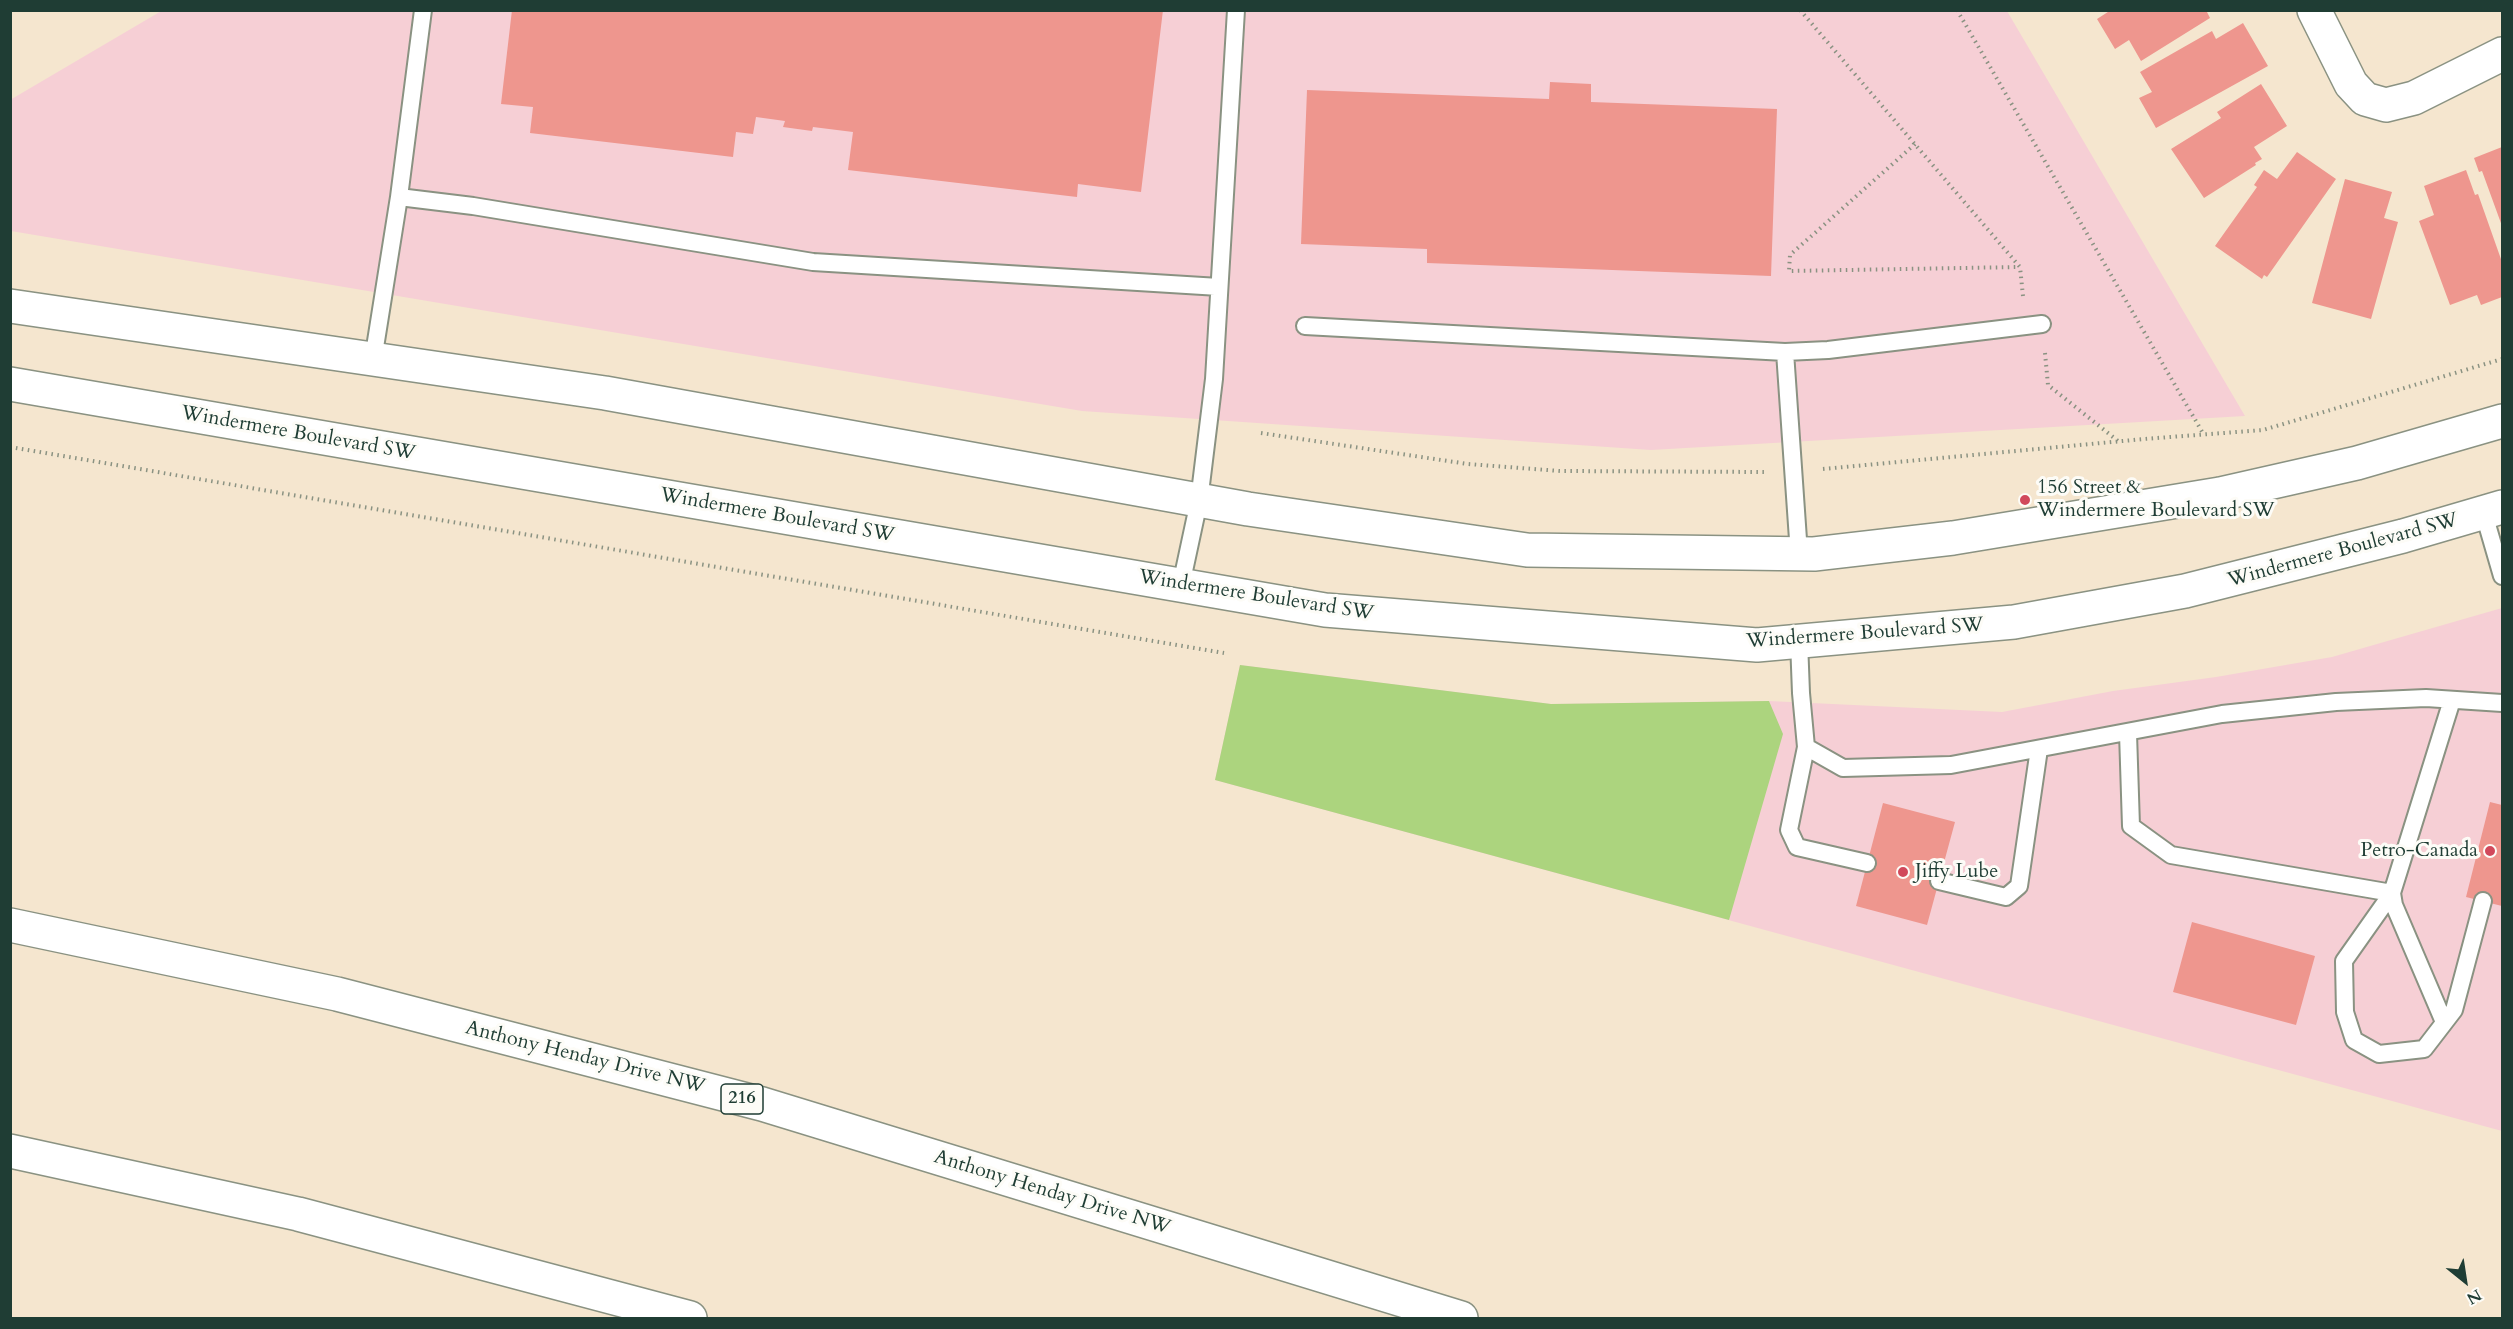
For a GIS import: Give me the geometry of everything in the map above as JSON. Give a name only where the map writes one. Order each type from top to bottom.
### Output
[{"type":"main road","points":[[2314,10],[2351,84],[2365,99],[2386,105],[2414,98],[2502,54]]},
{"type":"main road","points":[[10,306],[605,393],[1199,501],[1527,550],[1799,554],[1953,538],[2220,494],[2357,463],[2502,421]]},
{"type":"main road","name":"Windermere Boulevard SW","points":[[10,384],[1337,611],[1757,645],[2014,622],[2185,591],[2493,511]]},
{"type":"main road","name":"Anthony Henday Drive NW","points":[[10,925],[337,994],[762,1104],[1461,1318]]},
{"type":"main road","points":[[10,1151],[298,1214],[690,1318]]},
{"type":"lane","points":[[373,360],[399,197],[423,10]]},
{"type":"lane","points":[[1181,585],[1199,501],[1214,380],[1236,10]]},
{"type":"lane","points":[[399,197],[473,206],[752,254],[813,262],[1219,287]]},
{"type":"lane","points":[[1305,326],[1785,352],[1828,350],[2042,324]]},
{"type":"lane","points":[[1785,352],[1799,554]]},
{"type":"lane","points":[[2493,511],[2502,576]]},
{"type":"lane","points":[[1799,641],[1806,747],[1789,830],[1797,847],[1867,863]]},
{"type":"lane","points":[[1806,747],[1843,768],[1951,765],[2222,714],[2344,702],[2426,698],[2502,703]]},
{"type":"lane","points":[[2452,700],[2392,893],[2344,961],[2345,1012],[2354,1040],[2379,1054],[2424,1049],[2454,1010],[2483,901]]},
{"type":"lane","points":[[2128,733],[2131,826],[2171,855],[2392,893]]},
{"type":"lane","points":[[1939,881],[2006,897],[2019,886],[2039,749]]},
{"type":"lane","points":[[2392,893],[2394,905],[2444,1022]]},
{"type":"path","points":[[1800,10],[2019,267],[2023,298],[2040,299],[2048,385],[2118,441]]},
{"type":"path","points":[[1957,10],[2204,435]]},
{"type":"path","points":[[1915,144],[1790,255],[1789,271],[2019,267]]},
{"type":"path","points":[[1261,434],[1468,464],[1560,471],[1750,474],[1846,468],[2118,441],[2263,430],[2502,359]]},
{"type":"path","points":[[10,447],[1224,653]]},
{"type":"shaded area","points":[[163,10],[2007,11],[2245,416],[1651,450],[1082,411],[11,231],[10,100]]},
{"type":"shaded area","points":[[2502,608],[2502,1131],[1215,780],[1240,665],[1551,704],[1769,701],[2002,712],[2113,691],[2216,677],[2332,657]]},
{"type":"green space","points":[[1240,665],[1551,704],[1769,701],[1783,734],[1729,920],[1215,780]]},
{"type":"building","points":[[512,10],[1163,10],[1141,192],[1078,184],[1077,197],[848,170],[853,132],[813,127],[812,131],[783,127],[785,121],[756,117],[753,134],[736,132],[733,157],[530,133],[533,107],[501,104]]},
{"type":"building","points":[[2111,10],[2206,10],[2210,18],[2141,61],[2129,40],[2115,49],[2097,19]]},
{"type":"building","points":[[2243,23],[2268,66],[2156,128],[2139,98],[2152,92],[2140,72],[2212,31],[2216,39]]},
{"type":"building","points":[[1550,82],[1591,84],[1591,102],[1777,109],[1771,276],[1427,263],[1427,249],[1301,244],[1307,90],[1549,99]]},
{"type":"building","points":[[2261,84],[2287,126],[2254,147],[2262,159],[2255,163],[2256,165],[2204,198],[2171,149],[2221,118],[2217,112]]},
{"type":"building","points":[[2502,147],[2502,226],[2482,171],[2479,172],[2474,158]]},
{"type":"building","points":[[2297,152],[2336,179],[2267,277],[2264,275],[2262,279],[2215,246],[2257,187],[2254,185],[2264,170],[2277,179]]},
{"type":"building","points":[[2466,170],[2475,195],[2478,194],[2502,262],[2502,297],[2481,305],[2477,295],[2450,305],[2419,221],[2434,215],[2424,186]]},
{"type":"building","points":[[2345,179],[2392,192],[2384,218],[2398,222],[2371,319],[2312,303]]},
{"type":"building","name":"Petro-Canada","points":[[2490,802],[2502,805],[2502,906],[2466,897]]},
{"type":"building","name":"Jiffy Lube","points":[[1883,803],[1955,822],[1927,925],[1856,906]]},
{"type":"building","points":[[2192,922],[2315,956],[2296,1025],[2173,992]]},
{"type":"place","name":"156 Street & Windermere Boulevard SW","points":[[2025,500]]},
{"type":"place","name":"Petro-Canada","points":[[2490,851]]},
{"type":"place","name":"Jiffy Lube","points":[[1903,872]]}]
